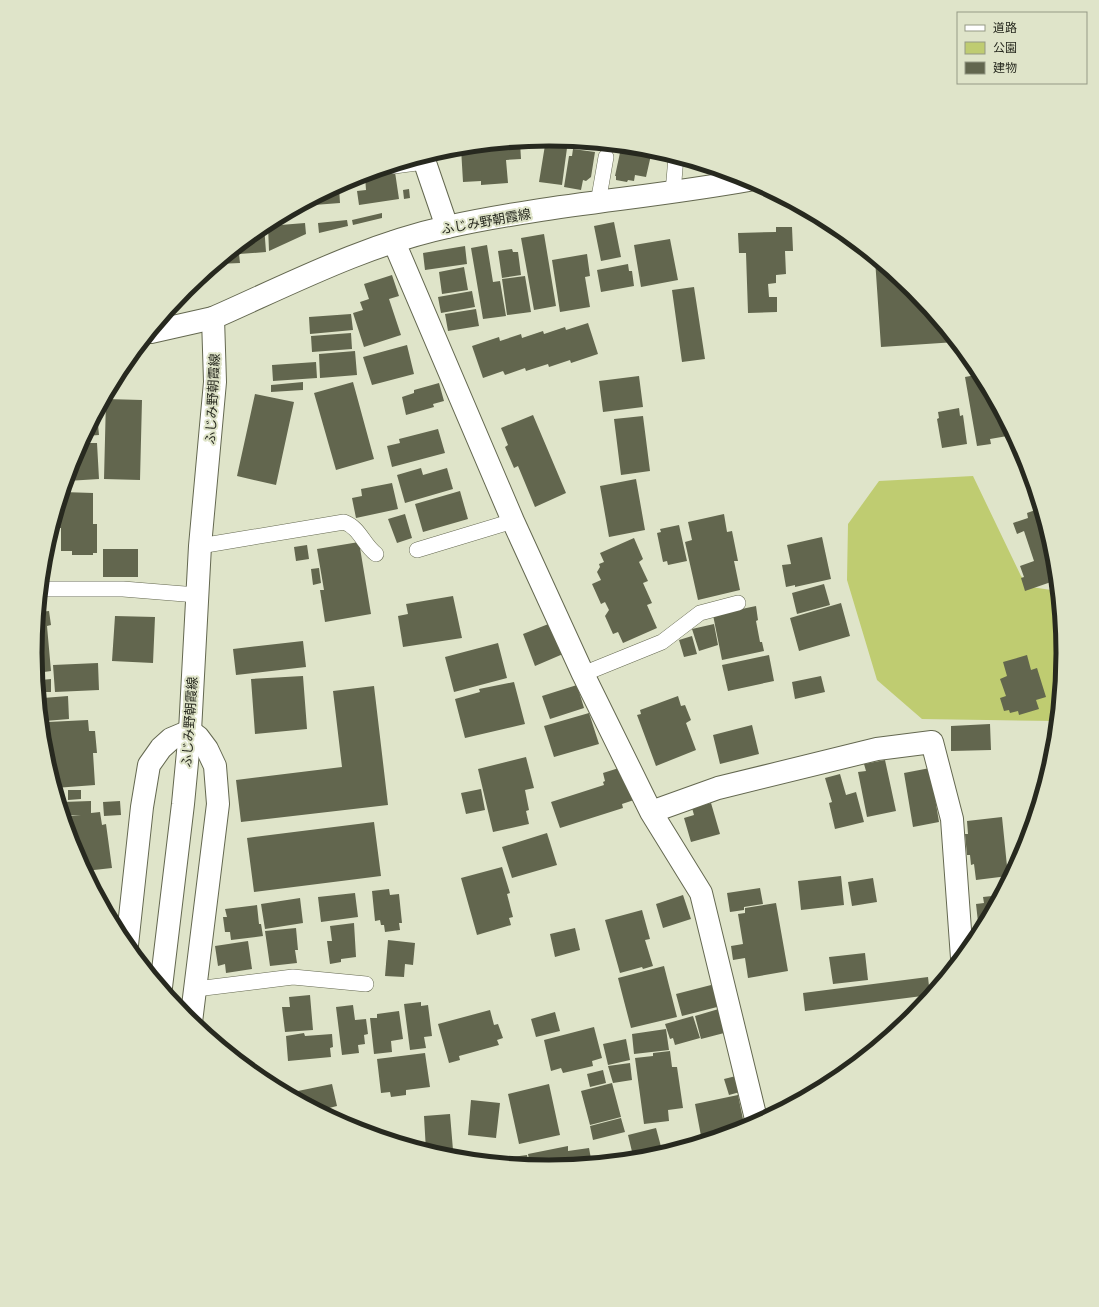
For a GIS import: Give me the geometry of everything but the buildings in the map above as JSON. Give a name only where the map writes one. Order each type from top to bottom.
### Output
[{"type":"street","points":[[425,162],[447,227]]},
{"type":"street","name":"ふじみ野朝霞線","points":[[162,980],[183,804],[190,731],[200,546],[215,382],[213,318],[359,254],[394,242],[447,227],[736,182]]},
{"type":"street","points":[[394,242],[513,521],[583,674],[651,812],[701,893],[756,1117]]},
{"type":"street","points":[[159,330],[213,318]]},
{"type":"street","points":[[127,934],[142,807],[149,765],[171,739],[190,731],[198,737],[215,766],[218,804],[193,1014]]},
{"type":"street","points":[[651,812],[718,788],[877,749],[932,742],[952,819],[961,949]]},
{"type":"lane","points":[[598,203],[606,157]]},
{"type":"lane","points":[[672,192],[675,162]]},
{"type":"lane","points":[[418,550],[513,521]]},
{"type":"lane","points":[[200,546],[344,522],[352,525],[358,530],[369,548],[376,554]]},
{"type":"lane","points":[[46,589],[123,589],[197,595]]},
{"type":"lane","points":[[583,674],[662,642],[700,613],[738,603]]},
{"type":"lane","points":[[196,989],[292,977],[366,984]]},
{"type":"green space","points":[[973,476],[1021,576],[1031,587],[1053,590],[1057,654],[1053,721],[922,719],[877,680],[847,580],[848,524],[879,481]]}]
